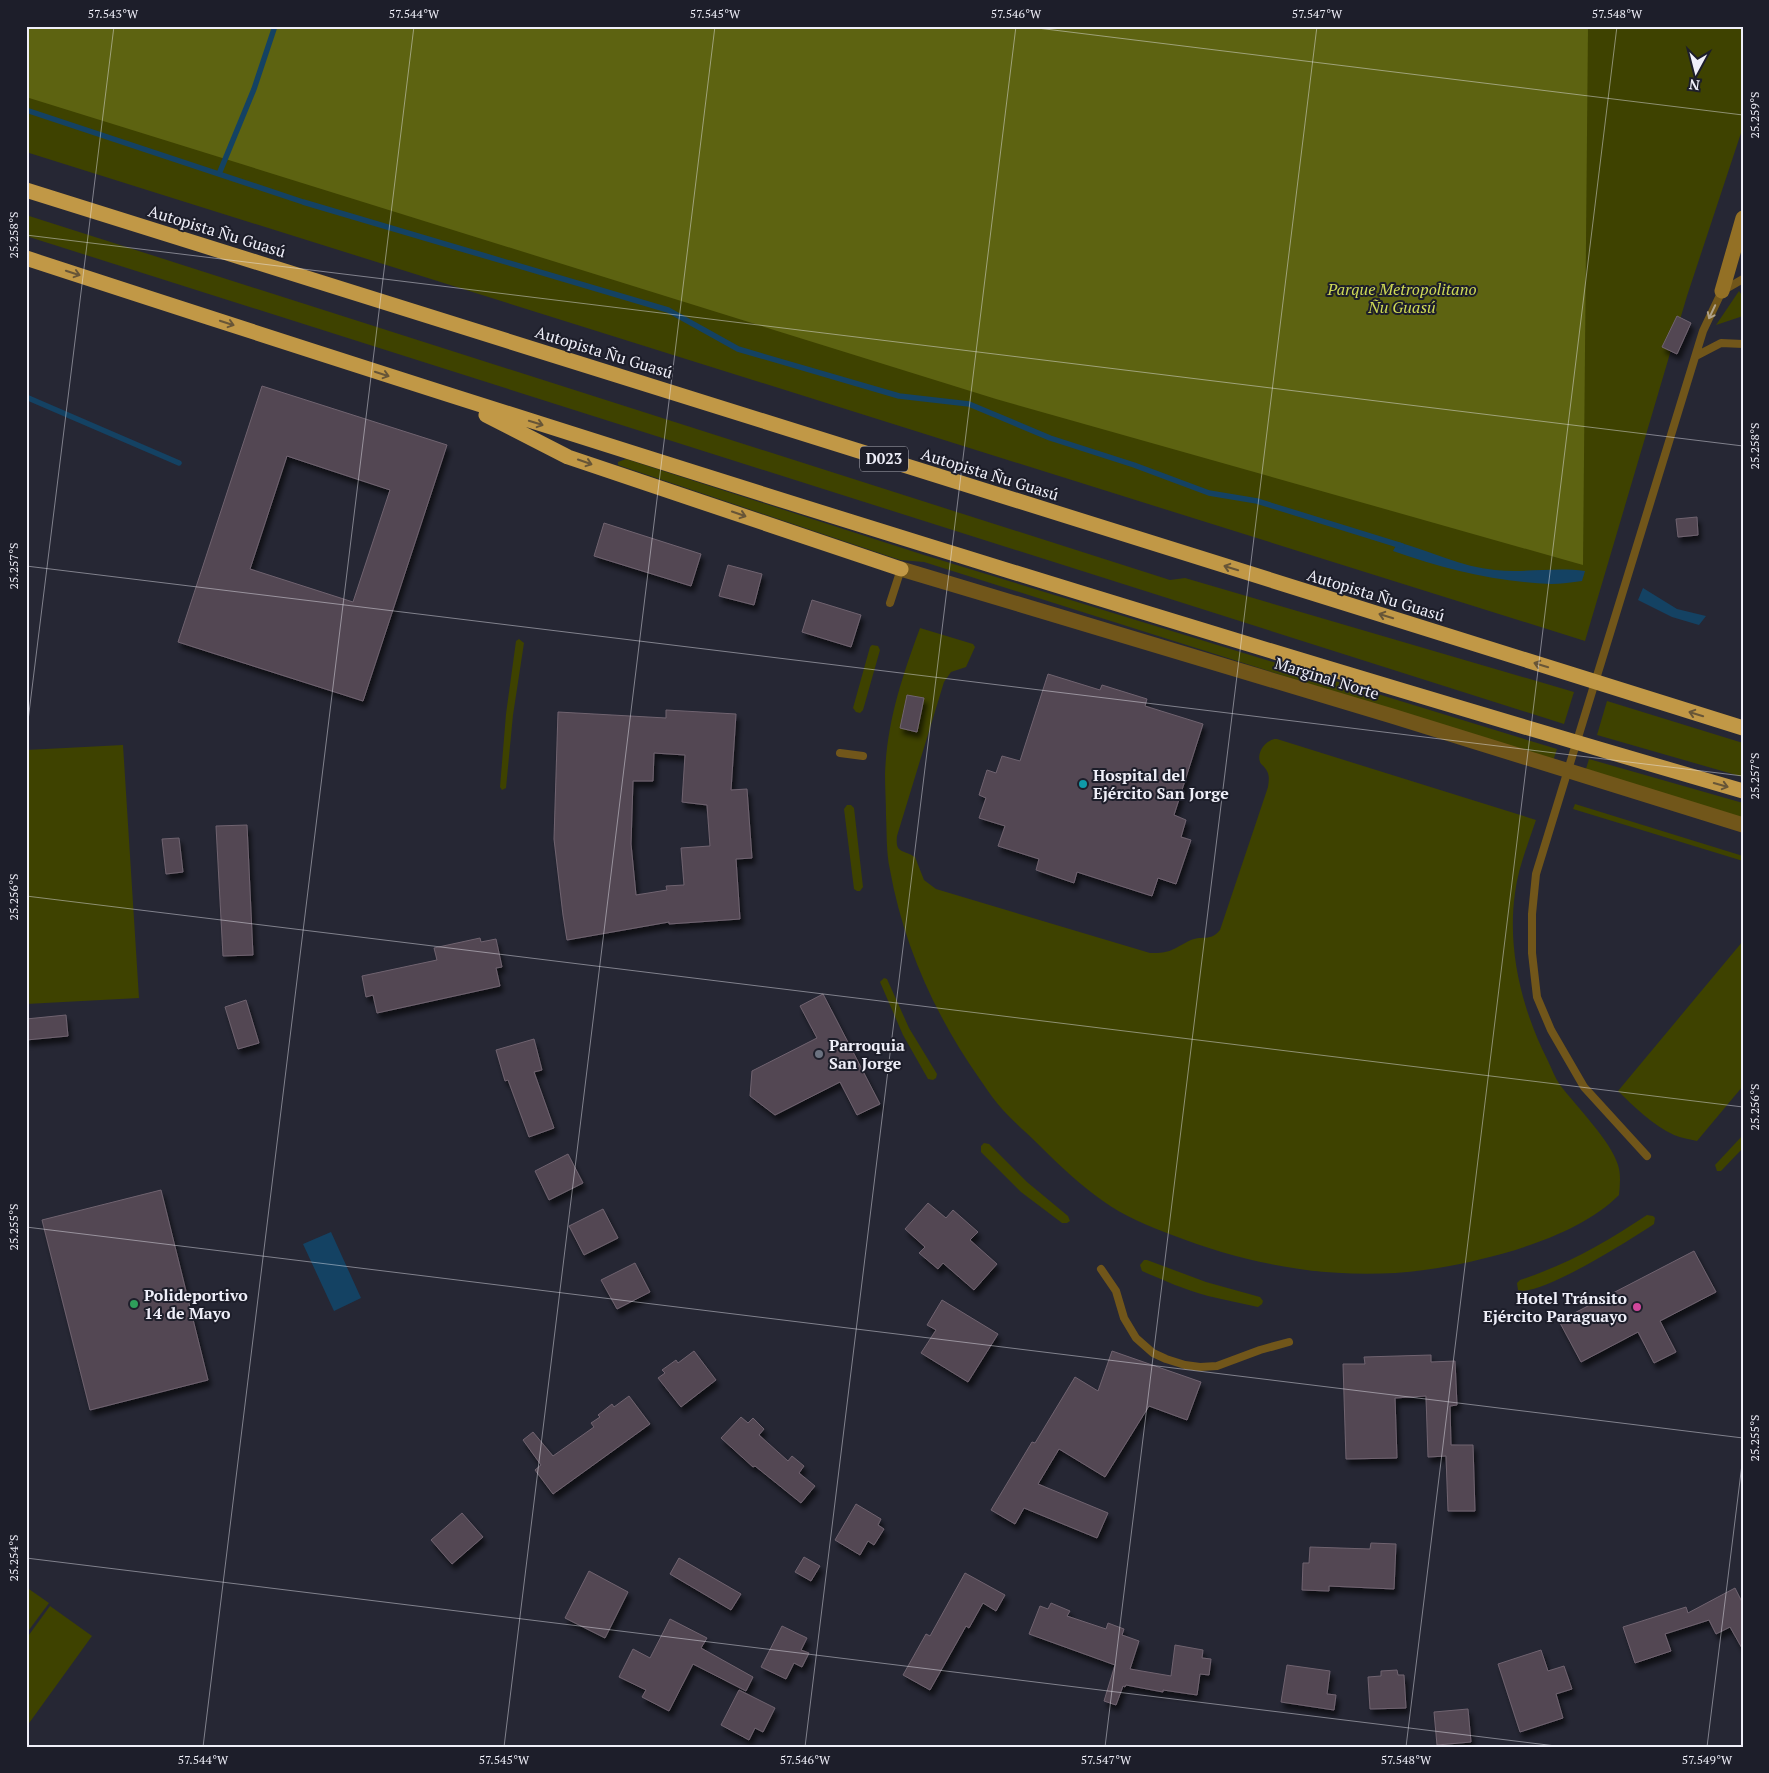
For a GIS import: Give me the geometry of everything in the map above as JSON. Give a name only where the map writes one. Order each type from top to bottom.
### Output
[{"type":"highway","name":"Autopista Ñu Guasú","points":[[26,190],[1743,728]]},
{"type":"highway","points":[[26,258],[447,395],[1110,602],[1743,791]]},
{"type":"highway","points":[[447,395],[568,457],[900,569]]},
{"type":"highway","points":[[1727,723],[1743,723]]},
{"type":"main road","points":[[1722,291],[1743,218]]},
{"type":"street","name":"Marginal Norte","points":[[900,569],[1392,716],[1743,826]]},
{"type":"lane","points":[[1647,1156],[1584,1087],[1551,1030],[1537,997],[1532,953],[1532,914],[1536,874],[1703,331],[1722,291],[1743,279]]},
{"type":"lane","points":[[1696,356],[1720,343],[1743,344]]},
{"type":"lane","points":[[890,603],[900,569]]},
{"type":"lane","points":[[840,753],[862,756]]},
{"type":"lane","points":[[1101,1268],[1116,1291],[1124,1318],[1136,1338],[1153,1353],[1166,1359],[1185,1366],[1216,1366],[1289,1342]]},
{"type":"green space","name":"Parque Metropolitano Ñu Guasú","points":[[26,26],[1743,26],[1743,127],[1687,296],[1585,641],[26,152]]},
{"type":"green space","name":"Parque Metropolitano Ñu Guasú","points":[[26,26],[1588,26],[1583,565],[996,399],[26,97]]},
{"type":"green space","points":[[26,215],[1170,580],[1185,578],[1574,692],[1564,724],[26,236]]},
{"type":"green space","points":[[1739,291],[1743,297],[1743,316],[1716,325]]},
{"type":"green space","points":[[626,459],[924,555],[1557,749],[1553,761],[924,562],[900,560],[618,465],[618,462]]},
{"type":"green space","points":[[920,628],[973,644],[975,647],[966,667],[951,672],[944,682],[897,836],[897,846],[915,857],[924,880],[936,889],[1150,953],[1168,951],[1191,940],[1213,936],[1220,930],[1268,787],[1267,770],[1260,763],[1259,758],[1263,746],[1273,739],[1536,820],[1521,865],[1515,893],[1513,936],[1519,979],[1531,1021],[1560,1085],[1601,1135],[1614,1156],[1620,1172],[1619,1195],[1602,1210],[1581,1223],[1559,1234],[1510,1252],[1438,1268],[1370,1274],[1303,1270],[1270,1264],[1204,1247],[1136,1220],[1111,1206],[1086,1188],[1012,1119],[990,1094],[963,1055],[935,1005],[903,925],[888,856],[886,755],[896,700]]},
{"type":"green space","points":[[519,639],[524,643],[513,715],[506,788],[502,790],[500,787],[506,714],[516,641]]},
{"type":"green space","points":[[872,645],[878,646],[880,650],[863,710],[860,713],[856,712],[853,708]]},
{"type":"green space","points":[[1607,701],[1743,743],[1743,777],[1597,735]]},
{"type":"green space","points":[[123,745],[139,998],[26,1004],[26,750]]},
{"type":"green space","points":[[1589,759],[1743,803],[1743,819],[1585,772]]},
{"type":"green space","points":[[1575,804],[1743,856],[1743,861],[1573,809]]},
{"type":"green space","points":[[847,805],[851,805],[854,808],[863,887],[860,891],[854,889],[844,809]]},
{"type":"green space","points":[[1743,941],[1743,1086],[1697,1141],[1677,1136],[1651,1121],[1618,1091]]},
{"type":"green space","points":[[884,978],[887,979],[909,1028],[937,1074],[933,1080],[928,1079],[903,1035],[880,982]]},
{"type":"green space","points":[[1743,1135],[1743,1148],[1721,1171],[1717,1171],[1715,1165]]},
{"type":"green space","points":[[984,1143],[989,1144],[1027,1182],[1068,1216],[1070,1221],[1062,1223],[1021,1192],[981,1152],[981,1146]]},
{"type":"green space","points":[[1647,1215],[1655,1218],[1654,1224],[1607,1253],[1545,1285],[1529,1290],[1518,1290],[1517,1283],[1520,1280],[1538,1274],[1586,1252]]},
{"type":"green space","points":[[1144,1260],[1206,1282],[1260,1297],[1263,1301],[1262,1304],[1258,1307],[1208,1296],[1183,1288],[1142,1271],[1140,1265]]},
{"type":"green space","points":[[26,1587],[49,1603],[26,1634]]},
{"type":"green space","points":[[50,1606],[92,1636],[27,1726],[26,1639]]},
{"type":"water","points":[[1398,542],[1458,562],[1495,570],[1585,571],[1582,581],[1551,584],[1511,581],[1451,569],[1393,551]]},
{"type":"water","points":[[1643,588],[1677,609],[1706,616],[1699,625],[1672,617],[1638,600]]},
{"type":"water","points":[[331,1232],[361,1298],[334,1311],[303,1244]]},
{"type":"building","points":[[1677,316],[1691,323],[1677,354],[1662,347]]},
{"type":"building","points":[[262,386],[447,445],[363,701],[178,642]],"holes":[[[287,456],[390,490],[353,602],[250,569]]]},
{"type":"building","points":[[1697,517],[1698,535],[1678,537],[1676,519]]},
{"type":"building","points":[[604,523],[701,554],[691,586],[594,556]]},
{"type":"building","points":[[728,565],[762,574],[754,605],[719,596]]},
{"type":"building","points":[[812,600],[861,615],[851,647],[802,632]]},
{"type":"building","name":"Hospital del Ejército San Jorge","points":[[1048,674],[1100,690],[1102,685],[1147,699],[1145,706],[1203,724],[1174,815],[1186,820],[1181,837],[1191,840],[1176,884],[1158,878],[1152,896],[1077,872],[1074,883],[1036,870],[1039,859],[998,846],[1005,826],[979,818],[986,798],[979,795],[987,770],[996,773],[1002,756],[1020,761]]},
{"type":"building","points":[[907,695],[924,698],[917,732],[900,728]]},
{"type":"building","points":[[666,710],[736,714],[731,790],[747,789],[752,858],[736,859],[740,919],[669,924],[669,922],[567,940],[554,839],[558,712],[666,718]],"holes":[[[654,753],[685,755],[682,802],[707,805],[710,846],[681,848],[684,885],[666,886],[667,890],[636,895],[631,844],[633,781],[653,781]]]},
{"type":"building","points":[[247,825],[253,955],[223,956],[216,826]]},
{"type":"building","points":[[179,838],[183,872],[166,874],[162,839]]},
{"type":"building","points":[[480,938],[481,942],[496,939],[502,967],[496,968],[500,986],[377,1013],[373,995],[366,997],[362,976],[437,960],[434,948]]},
{"type":"building","name":"Parroquia San Jorge","points":[[823,994],[880,1104],[857,1115],[840,1082],[775,1115],[750,1096],[752,1071],[817,1038],[800,1006]]},
{"type":"building","points":[[246,1000],[259,1043],[238,1049],[225,1007]]},
{"type":"building","points":[[66,1015],[68,1036],[26,1040],[26,1019]]},
{"type":"building","points":[[534,1039],[542,1070],[534,1072],[554,1128],[529,1137],[508,1080],[505,1081],[496,1050]]},
{"type":"building","points":[[568,1154],[583,1183],[549,1200],[535,1171]]},
{"type":"building","name":"Polideportivo 14 de Mayo","points":[[161,1190],[208,1380],[90,1410],[42,1220]]},
{"type":"building","points":[[928,1203],[946,1218],[953,1210],[978,1232],[970,1240],[997,1264],[974,1290],[943,1263],[938,1269],[919,1253],[925,1247],[905,1229]]},
{"type":"building","points":[[603,1209],[618,1238],[584,1255],[569,1226]]},
{"type":"building","name":"Hotel Tránsito Ejército Paraguayo","points":[[1694,1251],[1716,1292],[1660,1321],[1676,1352],[1654,1363],[1638,1332],[1581,1362],[1559,1321]]},
{"type":"building","points":[[635,1263],[650,1292],[617,1309],[601,1280]]},
{"type":"building","points":[[942,1300],[998,1334],[968,1382],[921,1353],[936,1330],[927,1325]]},
{"type":"building","points":[[694,1351],[716,1380],[681,1407],[658,1378],[665,1373],[662,1370],[676,1360],[678,1363]]},
{"type":"building","points":[[1112,1351],[1201,1382],[1187,1420],[1149,1406],[1105,1477],[1059,1449],[1038,1484],[1108,1513],[1097,1538],[1024,1508],[1015,1524],[991,1510],[1032,1442],[1035,1443],[1075,1377],[1098,1391]]},
{"type":"building","points":[[1431,1355],[1431,1362],[1455,1361],[1457,1405],[1450,1406],[1451,1445],[1473,1445],[1475,1511],[1448,1511],[1446,1456],[1428,1457],[1426,1396],[1395,1398],[1397,1458],[1346,1459],[1343,1364],[1365,1364],[1364,1357]]},
{"type":"building","points":[[629,1396],[650,1424],[553,1494],[535,1470],[541,1465],[523,1440],[533,1432],[553,1456],[594,1427],[591,1423],[600,1417],[598,1415],[612,1404],[614,1407]]},
{"type":"building","points":[[741,1417],[748,1423],[753,1418],[764,1429],[759,1435],[788,1461],[792,1456],[804,1466],[799,1473],[815,1486],[801,1503],[755,1466],[753,1467],[721,1438]]},
{"type":"building","points":[[856,1504],[881,1519],[878,1525],[884,1529],[874,1545],[868,1541],[860,1555],[835,1540]]},
{"type":"building","points":[[462,1513],[483,1537],[452,1564],[431,1540]]},
{"type":"building","points":[[1371,1543],[1396,1544],[1394,1589],[1329,1586],[1329,1591],[1302,1590],[1303,1563],[1309,1563],[1310,1547],[1370,1549]]},
{"type":"building","points":[[804,1557],[820,1566],[811,1581],[795,1572]]},
{"type":"building","points":[[679,1558],[741,1594],[731,1610],[670,1574]]},
{"type":"building","points":[[589,1571],[628,1592],[605,1638],[565,1618]]},
{"type":"building","points":[[965,1573],[1005,1595],[996,1611],[983,1603],[969,1628],[966,1626],[930,1690],[903,1675],[926,1634],[930,1636]]},
{"type":"building","points":[[1735,1588],[1743,1604],[1743,1650],[1730,1627],[1716,1634],[1709,1620],[1665,1634],[1671,1651],[1635,1663],[1623,1627],[1686,1607],[1688,1613]]},
{"type":"building","points":[[1051,1603],[1070,1611],[1067,1616],[1106,1629],[1108,1623],[1124,1629],[1122,1635],[1139,1641],[1130,1669],[1171,1676],[1175,1645],[1203,1650],[1202,1658],[1211,1659],[1209,1675],[1200,1674],[1197,1695],[1163,1690],[1163,1692],[1126,1685],[1125,1687],[1123,1686],[1116,1705],[1104,1701],[1115,1665],[1029,1634],[1040,1606],[1048,1609]]},
{"type":"building","points":[[670,1619],[707,1638],[701,1648],[753,1677],[746,1691],[693,1664],[669,1711],[642,1697],[646,1690],[619,1677],[633,1649],[650,1658]]},
{"type":"building","points":[[782,1626],[807,1638],[801,1650],[809,1653],[802,1667],[794,1663],[786,1679],[761,1667]]},
{"type":"building","points":[[1541,1650],[1548,1671],[1564,1666],[1572,1689],[1556,1694],[1563,1718],[1520,1732],[1498,1664]]},
{"type":"building","points":[[1287,1665],[1330,1671],[1327,1694],[1336,1695],[1334,1710],[1281,1702]]},
{"type":"building","points":[[1397,1670],[1398,1675],[1404,1675],[1406,1708],[1370,1709],[1368,1677],[1381,1676],[1381,1671]]},
{"type":"building","points":[[739,1690],[775,1708],[763,1732],[755,1728],[749,1740],[721,1725]]},
{"type":"building","points":[[1468,1709],[1471,1742],[1437,1745],[1434,1712]]},
{"type":"waterway","points":[[219,174],[254,89],[275,26]]},
{"type":"waterway","points":[[26,110],[303,202],[668,310],[738,349],[899,396],[969,404],[1050,438],[1134,465],[1209,493],[1257,501],[1402,546]]},
{"type":"waterway","points":[[26,397],[179,463]]},
{"type":"place","name":"Hospital del Ejército San Jorge","points":[[1083,784]]},
{"type":"place","name":"Parroquia San Jorge","points":[[819,1054]]},
{"type":"place","name":"Polideportivo 14 de Mayo","points":[[134,1304]]},
{"type":"place","name":"Hotel Tránsito Ejército Paraguayo","points":[[1637,1307]]}]
